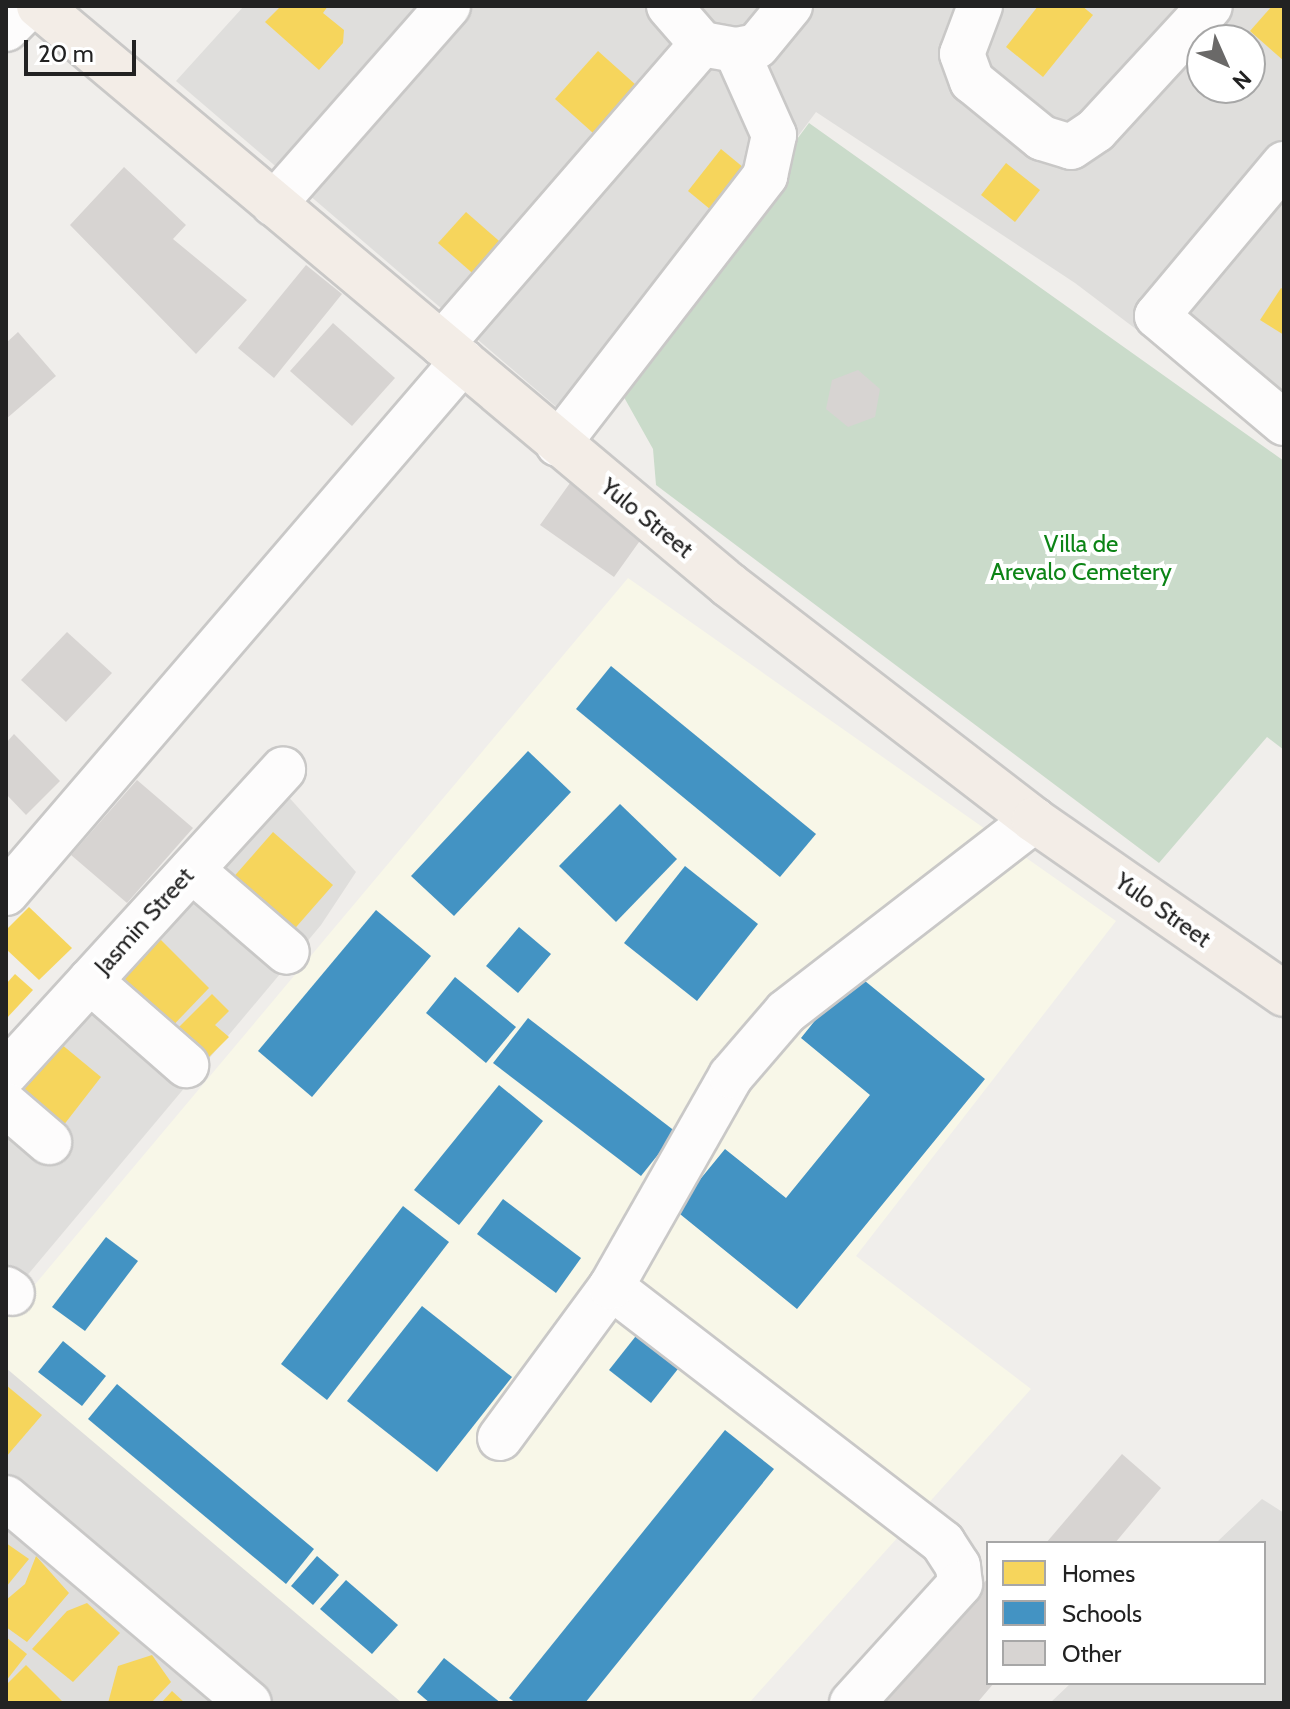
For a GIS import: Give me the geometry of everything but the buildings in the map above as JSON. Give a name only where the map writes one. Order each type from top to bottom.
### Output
[{"type":"main road","name":"Yulo Street","points":[[39,6],[558,444],[1034,820],[1284,994]]},
{"type":"street","points":[[6,29],[29,6]]},
{"type":"street","points":[[274,204],[448,6]]},
{"type":"street","points":[[558,444],[765,176],[774,135],[719,47],[669,6]]},
{"type":"street","points":[[6,893],[452,353],[719,47],[757,46],[790,6]]},
{"type":"street","points":[[980,6],[962,54],[972,81],[1042,138],[1071,147],[1096,130],[1210,6]]},
{"type":"street","points":[[1279,407],[1157,316],[1284,164]]},
{"type":"street","name":"Jasmin Street","points":[[6,1073],[283,770]]},
{"type":"street","points":[[500,1438],[611,1287],[731,1076],[786,1012],[1034,820]]},
{"type":"street","points":[[192,870],[287,952]]},
{"type":"street","points":[[90,981],[186,1065]]},
{"type":"street","points":[[6,1105],[49,1142]]},
{"type":"street","points":[[611,1287],[943,1543],[958,1566],[960,1584],[852,1703]]},
{"type":"street","points":[[6,1498],[249,1703]]},
{"type":"shaded area","points":[[244,6],[1284,6],[1284,441],[1075,283],[816,112],[581,428],[176,81]]},
{"type":"shaded area","points":[[628,578],[1116,921],[856,1256],[1031,1389],[749,1703],[402,1703],[6,1368],[6,1319]]},
{"type":"shaded area","points":[[277,784],[356,872],[321,925],[20,1284],[6,1273],[6,1085]]},
{"type":"shaded area","points":[[6,1321],[416,1703],[270,1703],[6,1472]]},
{"type":"shaded area","points":[[1262,1499],[1284,1513],[1284,1703],[1050,1703],[1069,1685],[1266,1685],[1266,1541],[1218,1541]]},
{"type":"shaded area","points":[[6,1510],[235,1703],[6,1703]]},
{"type":"green space","name":"Villa de Arevalo Cemetery","points":[[809,123],[1284,461],[1284,750],[1267,737],[1159,863],[656,485],[653,449],[616,383]]}]
